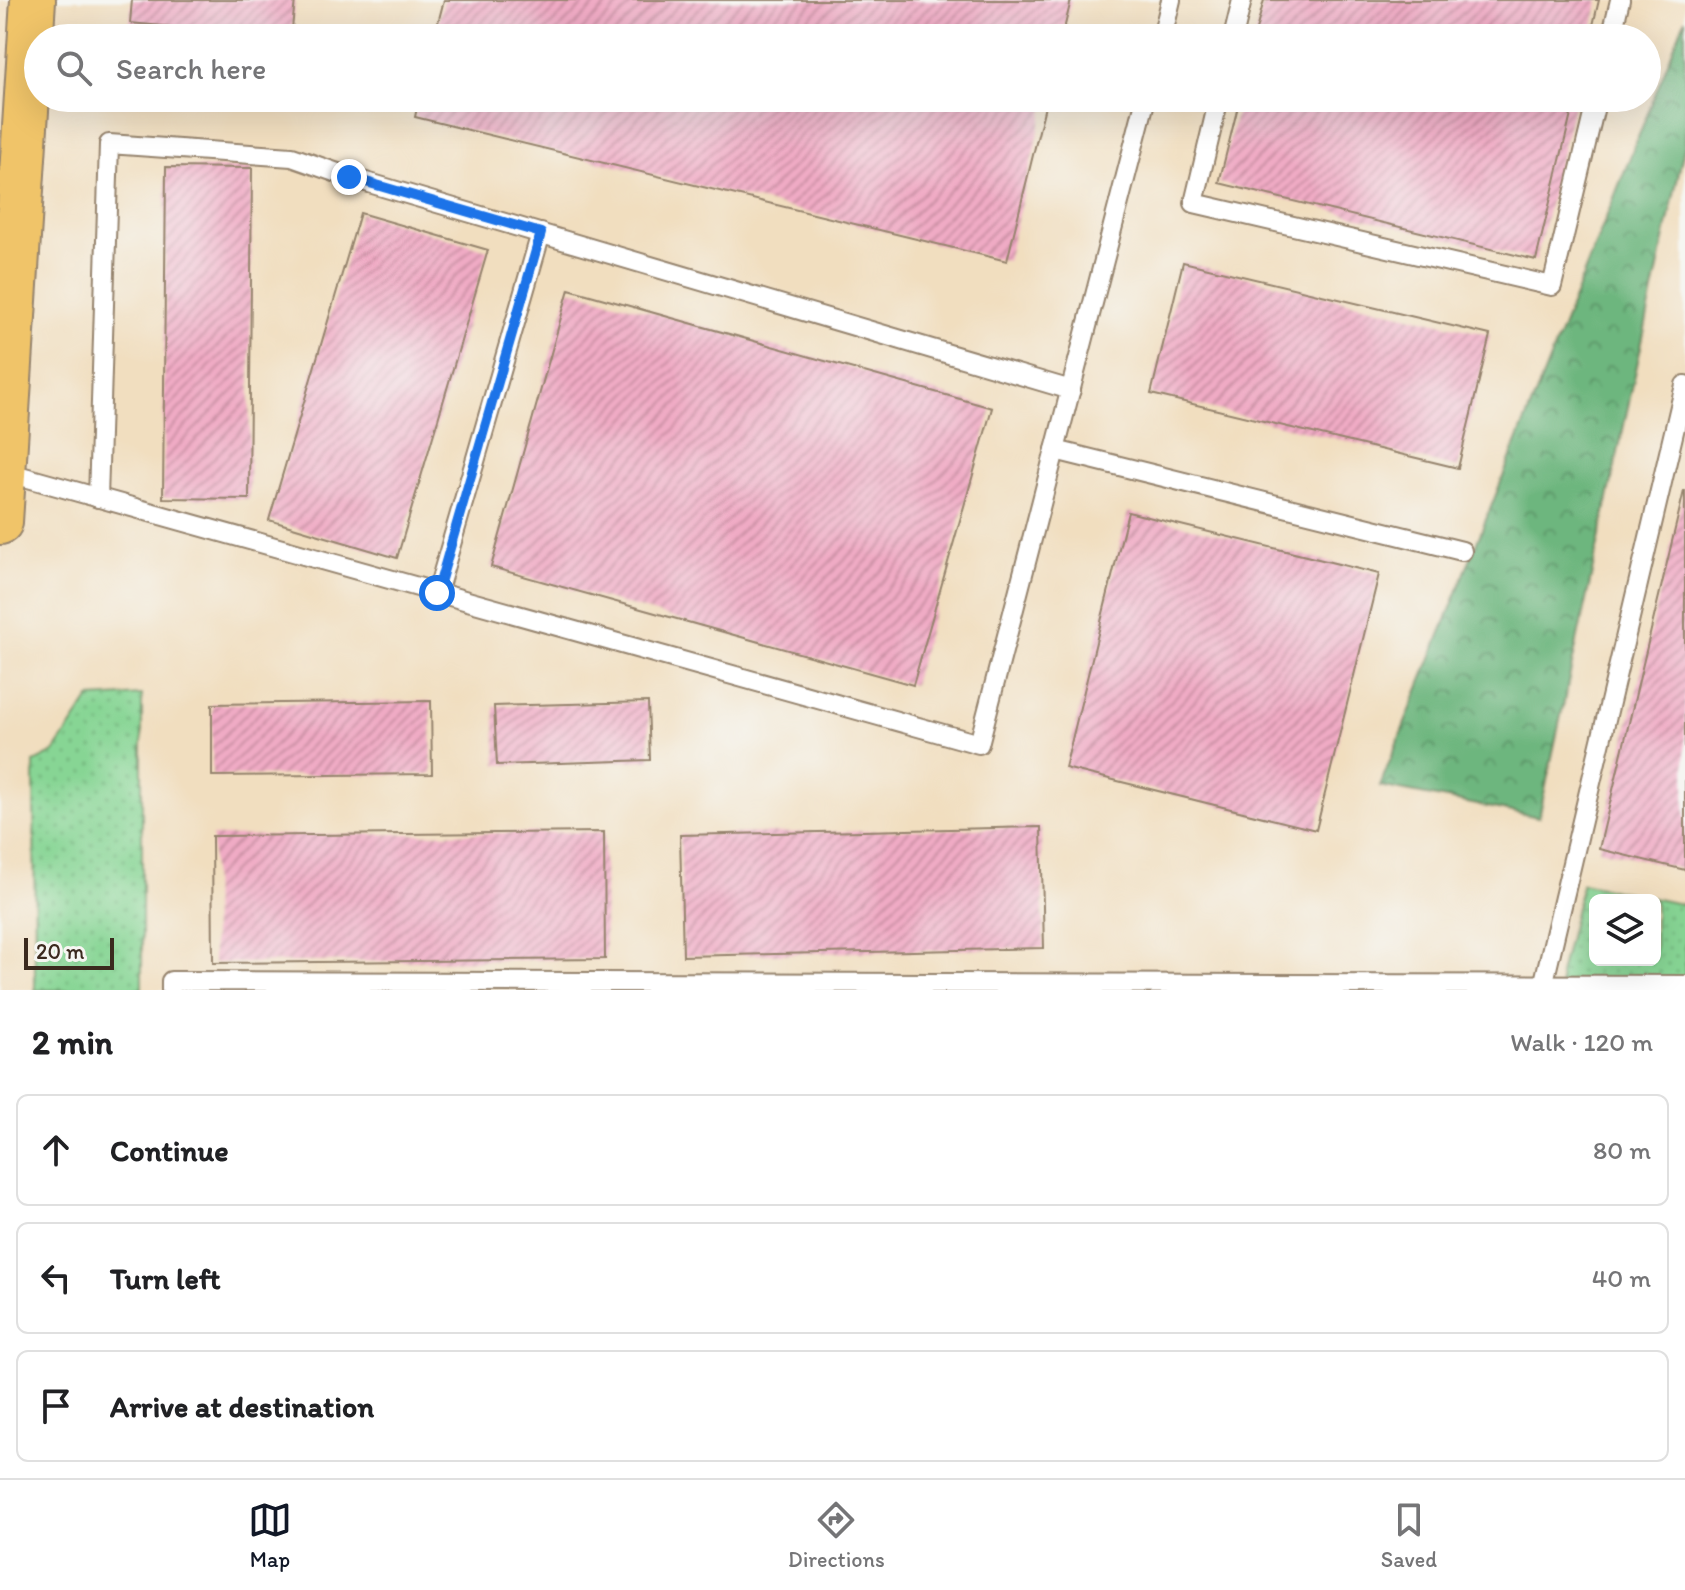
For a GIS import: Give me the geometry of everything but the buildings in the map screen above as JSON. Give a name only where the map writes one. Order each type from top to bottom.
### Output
[{"type":"highway","points":[[31,24],[33,0]]},
{"type":"highway","points":[[0,522],[26,112]]},
{"type":"lane","points":[[1165,24],[1171,0]]},
{"type":"lane","points":[[1236,24],[1242,0]]},
{"type":"lane","points":[[1614,24],[1620,0]]},
{"type":"lane","points":[[3,471],[979,744],[1142,112]]},
{"type":"lane","points":[[1216,112],[1194,203],[1552,286],[1594,112]]},
{"type":"lane","points":[[98,498],[109,144],[292,157],[349,177],[1071,390]]},
{"type":"lane","points":[[437,593],[541,233]]},
{"type":"lane","points":[[1542,988],[1685,385]]},
{"type":"lane","points":[[1055,450],[1462,551]]},
{"type":"lane","points":[[171,990],[171,981],[643,986],[1542,988],[1685,985]]},
{"type":"green space","points":[[1685,19],[1685,144],[1539,817],[1380,786],[1648,112],[1661,112],[1661,79]]},
{"type":"green space","points":[[142,695],[142,990],[35,990],[34,762],[54,752],[90,698]]},
{"type":"green space","points":[[1582,883],[1634,894],[1589,894],[1589,966],[1661,966],[1661,900],[1685,905],[1685,990],[1561,990],[1560,974]]},
{"type":"route","points":[[349,177],[541,233],[437,593]]}]
